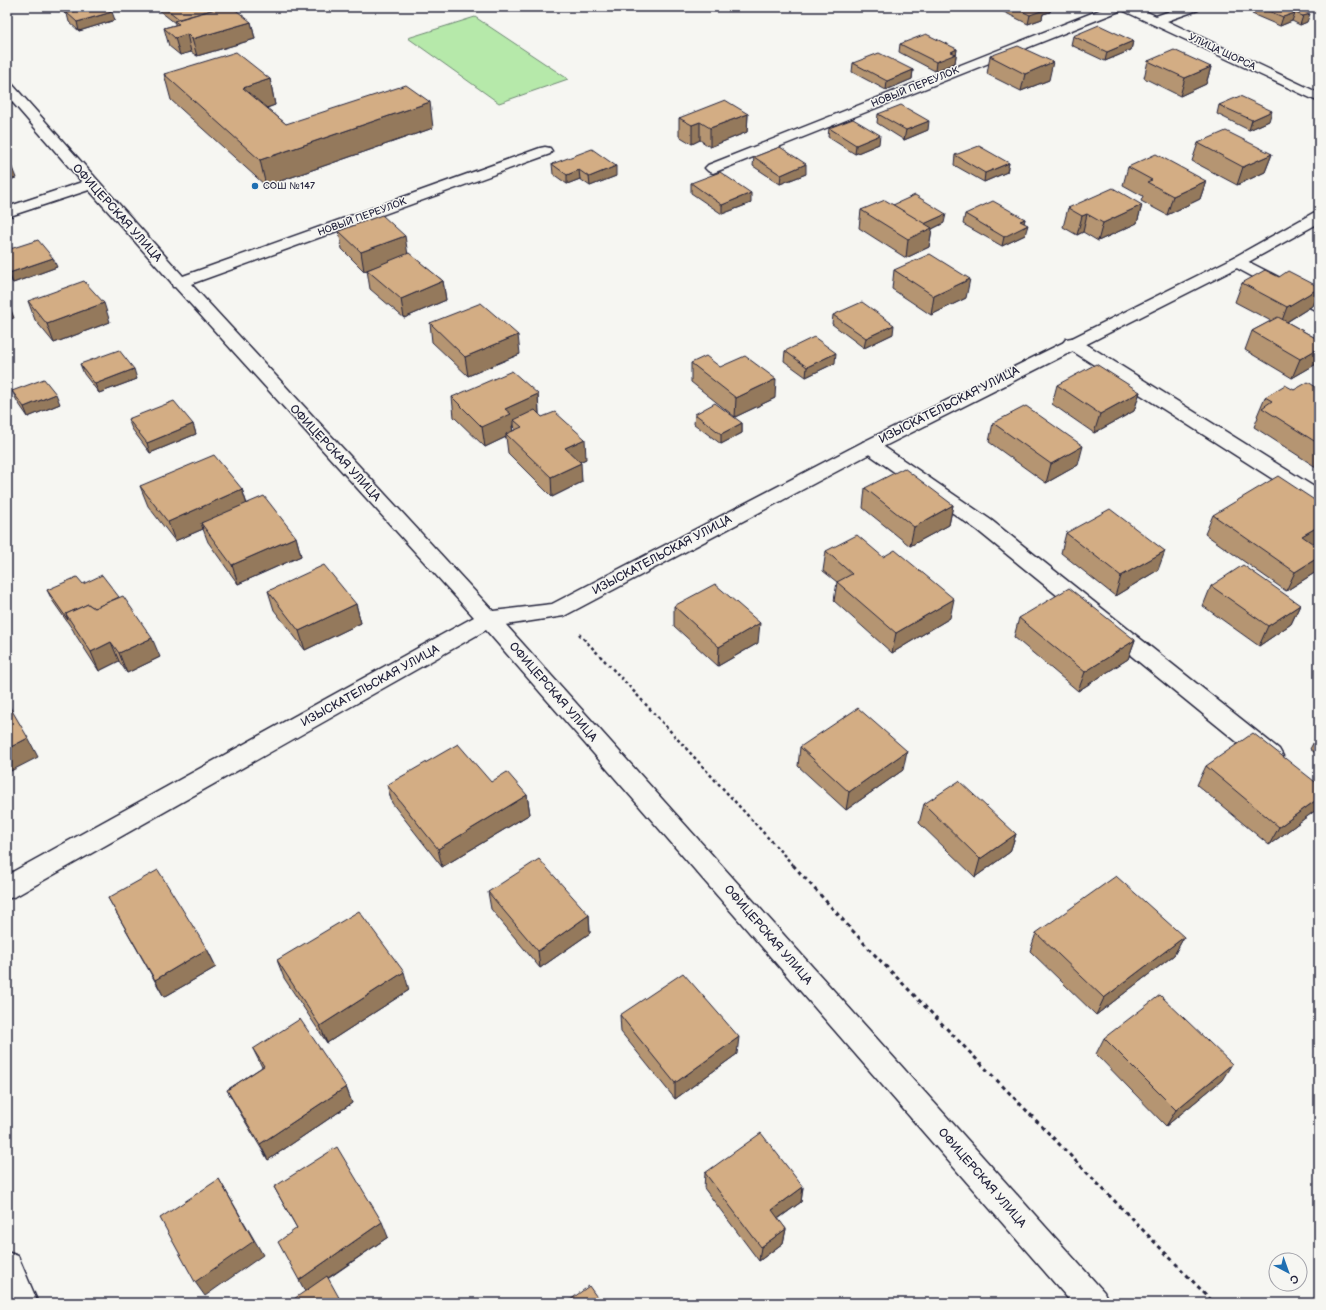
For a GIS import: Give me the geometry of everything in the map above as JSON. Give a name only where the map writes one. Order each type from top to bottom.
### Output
[{"type":"street","name":"НОВЫЙ ПЕРЕУЛОК","points":[[713,168],[1118,7]]},
{"type":"street","name":"УЛИЦА ЩОРСА","points":[[1126,7],[1319,98]]},
{"type":"street","points":[[1156,21],[1194,7]]},
{"type":"street","name":"ОФИЦЕРСКАЯ УЛИЦА","points":[[7,87],[90,184],[179,283],[489,619],[1093,1303]]},
{"type":"street","name":"НОВЫЙ ПЕРЕУЛОК","points":[[179,283],[545,151]]},
{"type":"street","points":[[7,212],[90,184]]},
{"type":"street","name":"ИЗЫСКАТЕЛЬСКАЯ УЛИЦА","points":[[7,888],[489,619],[556,611],[870,446],[1072,343],[1237,262],[1319,216]]},
{"type":"street","points":[[1237,262],[1319,304]]},
{"type":"street","points":[[1072,343],[1319,499]]},
{"type":"street","points":[[870,446],[984,524],[1288,770]]},
{"type":"street","points":[[7,1267],[22,1303]]},
{"type":"path","points":[[556,611],[627,684],[872,952],[1214,1303]]},
{"type":"green space","points":[[475,17],[568,79],[499,103],[408,38]]},
{"type":"building","points":[[89,7],[106,7],[112,12],[77,22],[67,13]]},
{"type":"building","points":[[164,7],[209,7],[212,10],[179,19]]},
{"type":"building","points":[[222,7],[232,7],[251,22],[192,39],[187,34],[175,38],[164,28],[179,24],[174,21]]},
{"type":"building","points":[[1013,7],[1039,7],[1044,10],[1030,15]]},
{"type":"building","points":[[1259,7],[1299,7],[1305,10],[1303,11],[1310,14],[1303,16],[1295,13],[1283,17]]},
{"type":"building","points":[[1099,25],[1133,41],[1107,52],[1073,36]]},
{"type":"building","points":[[926,34],[957,49],[951,52],[956,54],[936,62],[900,44]]},
{"type":"building","points":[[1018,46],[1053,62],[1025,74],[990,56]]},
{"type":"building","points":[[1174,50],[1211,67],[1185,78],[1148,61]]},
{"type":"building","points":[[236,52],[270,79],[243,88],[286,124],[406,85],[430,102],[260,160],[164,74]]},
{"type":"building","points":[[879,53],[913,70],[887,81],[853,63]]},
{"type":"building","points":[[1240,96],[1272,111],[1252,120],[1219,105]]},
{"type":"building","points":[[725,100],[748,114],[710,128],[700,122],[692,125],[679,118]]},
{"type":"building","points":[[901,105],[929,121],[906,130],[878,114]]},
{"type":"building","points":[[853,119],[880,135],[856,145],[829,128]]},
{"type":"building","points":[[1226,131],[1272,154],[1243,167],[1198,143]]},
{"type":"building","points":[[979,146],[1009,163],[985,173],[955,155]]},
{"type":"building","points":[[780,147],[806,164],[781,175],[754,157]]},
{"type":"building","points":[[592,149],[616,166],[589,177],[579,170],[567,175],[552,164]]},
{"type":"building","points":[[1156,154],[1206,181],[1173,196],[1147,182],[1152,180],[1128,167]]},
{"type":"building","points":[[720,172],[751,193],[722,205],[691,183]]},
{"type":"building","points":[[1113,188],[1142,205],[1103,223],[1087,214],[1082,216],[1068,208]]},
{"type":"building","points":[[915,195],[946,214],[924,224],[893,205]]},
{"type":"building","points":[[885,200],[932,228],[908,239],[861,210]]},
{"type":"building","points":[[993,201],[1025,219],[1020,221],[1028,225],[1004,237],[965,214]]},
{"type":"building","points":[[382,215],[405,236],[361,252],[339,231]]},
{"type":"building","points":[[38,240],[53,258],[9,273],[7,271],[7,250]]},
{"type":"building","points":[[409,253],[443,281],[401,299],[367,270]]},
{"type":"building","points":[[930,254],[970,279],[934,296],[894,270]]},
{"type":"building","points":[[1265,270],[1279,277],[1288,271],[1319,288],[1287,307],[1242,283]]},
{"type":"building","points":[[84,281],[104,303],[47,324],[28,301]]},
{"type":"building","points":[[862,302],[894,325],[866,338],[833,315]]},
{"type":"building","points":[[481,303],[518,335],[465,357],[430,323]]},
{"type":"building","points":[[1278,317],[1319,340],[1319,348],[1300,359],[1252,331]]},
{"type":"building","points":[[814,337],[836,353],[807,367],[785,351]]},
{"type":"building","points":[[119,350],[134,369],[95,384],[80,364]]},
{"type":"building","points":[[706,356],[720,367],[745,356],[776,379],[736,398],[691,363]]},
{"type":"building","points":[[1096,364],[1140,392],[1100,414],[1057,385]]},
{"type":"building","points":[[512,371],[538,394],[505,409],[511,414],[482,427],[452,397]]},
{"type":"building","points":[[44,379],[56,394],[24,407],[12,391]]},
{"type":"building","points":[[1308,382],[1319,389],[1319,444],[1262,408],[1272,401],[1265,397],[1285,385],[1294,390]]},
{"type":"building","points":[[174,401],[193,424],[147,443],[128,419]]},
{"type":"building","points":[[715,403],[742,423],[721,434],[695,414]]},
{"type":"building","points":[[1026,406],[1083,446],[1051,464],[993,423]]},
{"type":"building","points":[[535,410],[542,417],[555,412],[585,439],[565,448],[581,463],[551,477],[506,434],[522,427],[514,420]]},
{"type":"building","points":[[214,455],[242,489],[168,522],[140,486]]},
{"type":"building","points":[[904,468],[953,505],[914,527],[865,488]]},
{"type":"building","points":[[1278,476],[1319,503],[1319,526],[1302,536],[1319,548],[1319,557],[1295,572],[1213,515]]},
{"type":"building","points":[[264,496],[296,537],[232,565],[201,523]]},
{"type":"building","points":[[1110,509],[1165,551],[1121,576],[1066,533]]},
{"type":"building","points":[[857,535],[883,557],[895,550],[954,599],[896,633],[837,582],[852,574],[826,551]]},
{"type":"building","points":[[324,565],[356,604],[299,631],[268,591]]},
{"type":"building","points":[[1243,565],[1300,605],[1268,626],[1211,586]]},
{"type":"building","points":[[102,575],[119,597],[95,608],[88,604],[66,614],[68,620],[47,590],[77,577],[83,584]]},
{"type":"building","points":[[715,584],[760,623],[719,647],[674,606]]},
{"type":"building","points":[[1069,588],[1135,640],[1085,672],[1019,618]]},
{"type":"building","points":[[123,596],[152,638],[119,653],[111,642],[91,652],[66,614],[88,604],[94,608]]},
{"type":"building","points":[[7,702],[28,738],[7,749]]},
{"type":"building","points":[[858,708],[907,751],[849,792],[800,747]]},
{"type":"building","points":[[1253,733],[1319,785],[1319,798],[1279,827],[1206,766]]},
{"type":"building","points":[[458,744],[491,782],[507,772],[527,795],[438,849],[387,785]]},
{"type":"building","points":[[959,781],[1016,834],[980,859],[924,804]]},
{"type":"building","points":[[539,859],[589,915],[538,951],[488,892]]},
{"type":"building","points":[[158,870],[207,949],[155,980],[108,898]]},
{"type":"building","points":[[1116,876],[1184,937],[1104,998],[1036,933]]},
{"type":"building","points":[[359,911],[404,972],[320,1026],[277,960]]},
{"type":"building","points":[[683,973],[739,1037],[675,1083],[620,1015]]},
{"type":"building","points":[[1160,995],[1232,1064],[1176,1110],[1104,1038]]},
{"type":"building","points":[[300,1019],[346,1087],[260,1144],[227,1090],[264,1066],[253,1049]]},
{"type":"building","points":[[761,1133],[803,1187],[772,1210],[786,1229],[761,1247],[705,1173]]},
{"type":"building","points":[[337,1147],[382,1222],[299,1280],[278,1242],[297,1228],[274,1187]]},
{"type":"building","points":[[219,1179],[254,1241],[195,1282],[160,1218]]},
{"type":"building","points":[[327,1276],[342,1303],[288,1303]]},
{"type":"building","points":[[589,1286],[601,1303],[566,1303]]},
{"type":"place","name":"СОШ №147","points":[[255,186]]}]
